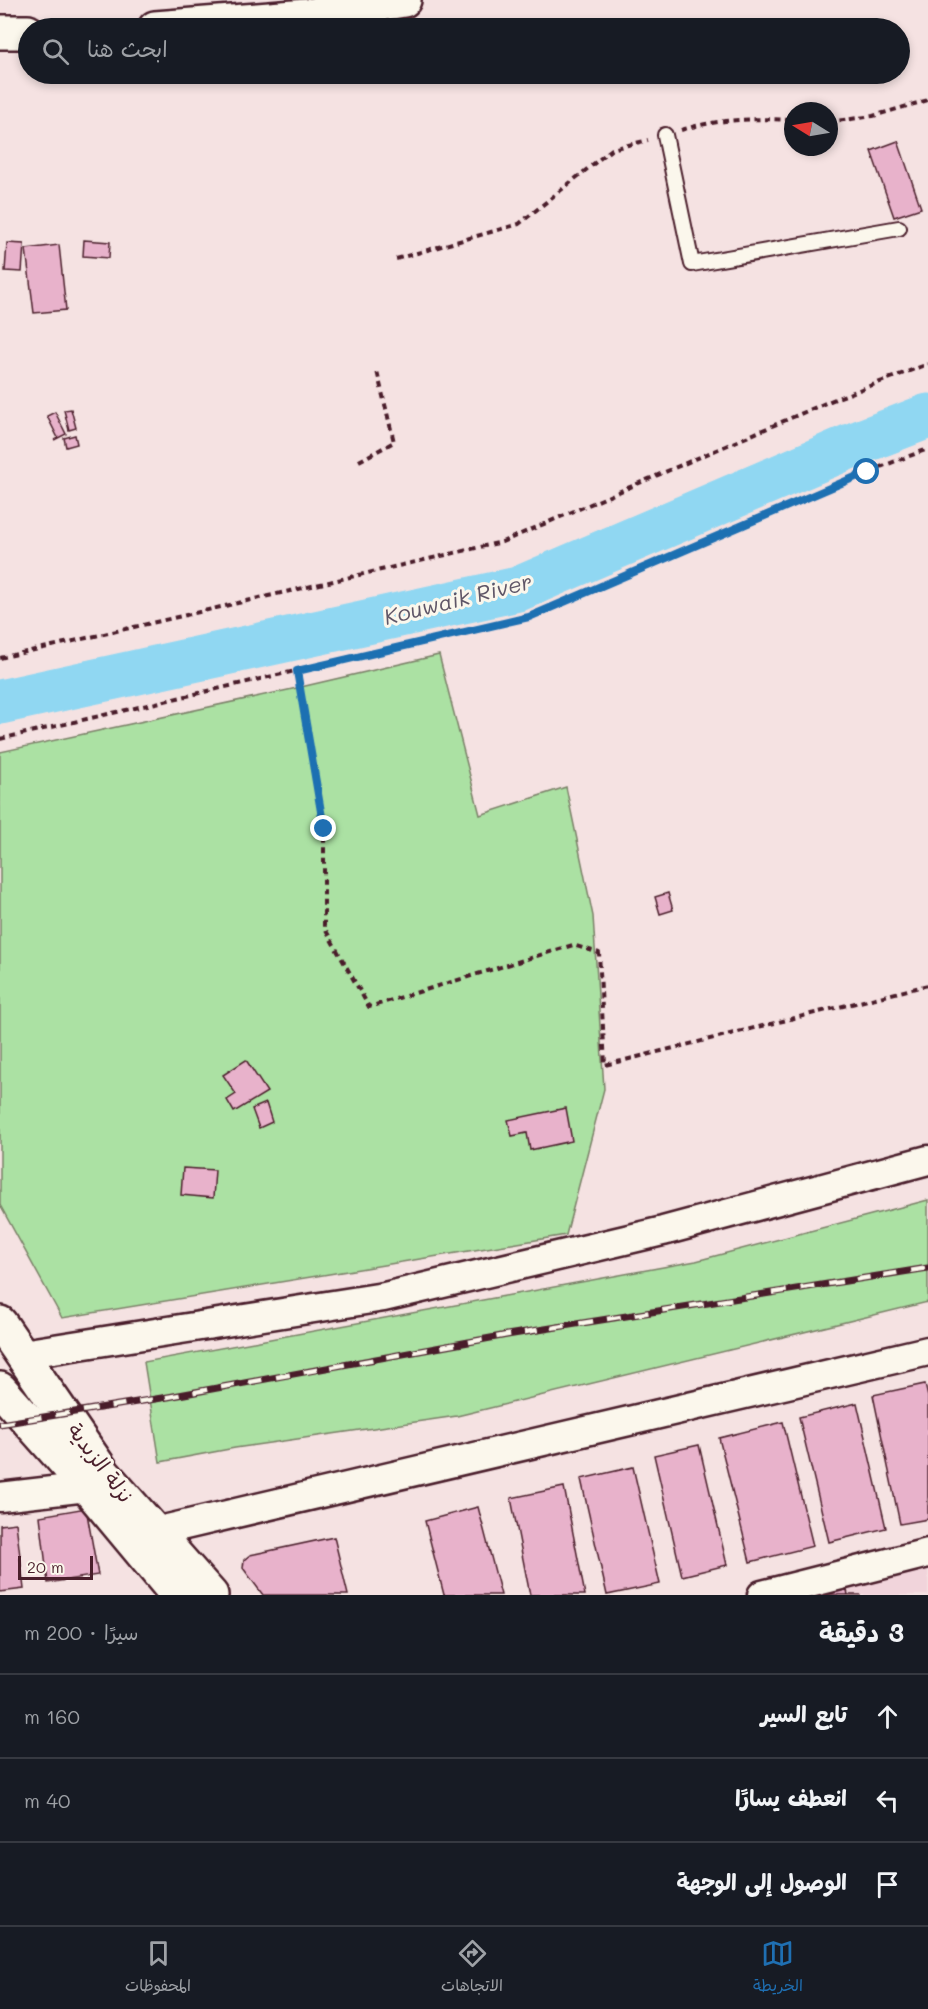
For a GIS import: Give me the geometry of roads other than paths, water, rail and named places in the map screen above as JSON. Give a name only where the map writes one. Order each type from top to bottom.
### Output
[{"type":"main road","points":[[282,18],[404,0]]},
{"type":"main road","points":[[0,32],[18,32]]},
{"type":"main road","name":"نزلة الزبدية","points":[[0,1323],[104,1474],[211,1595]]},
{"type":"main road","name":"نزلة الزبدية","points":[[0,1389],[87,1487],[177,1595]]},
{"type":"street","points":[[22,1354],[384,1297],[663,1231],[928,1160]]},
{"type":"street","points":[[155,1532],[928,1350]]},
{"type":"street","points":[[0,1497],[87,1487]]},
{"type":"street","points":[[762,1595],[792,1591],[928,1553]]},
{"type":"lane","points":[[665,135],[692,264],[899,228]]},
{"type":"waterway","name":"Kouwaik River","points":[[0,702],[518,589],[853,445],[928,416]]},
{"type":"railway","points":[[0,1424],[168,1397],[507,1335],[928,1268]]}]
